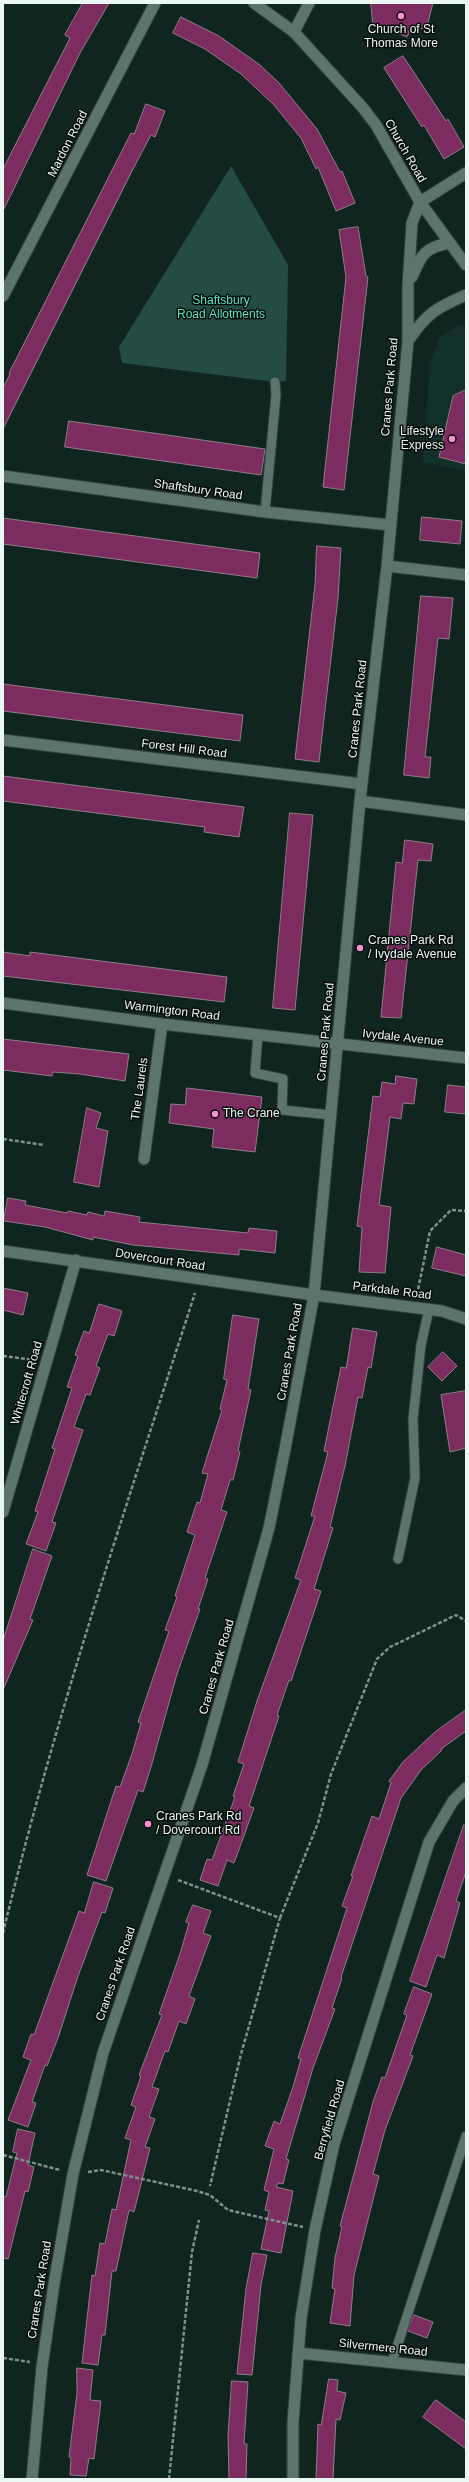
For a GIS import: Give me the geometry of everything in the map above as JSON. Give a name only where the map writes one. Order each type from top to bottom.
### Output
[{"type":"street","name":"Mardon Road","points":[[3,296],[155,3]]},
{"type":"street","name":"Church Road","points":[[254,3],[294,32],[316,54],[376,126],[420,202],[466,265]]},
{"type":"street","points":[[294,32],[309,3]]},
{"type":"street","points":[[420,202],[466,173]]},
{"type":"street","name":"Cranes Park Road","points":[[32,2479],[43,2363],[54,2284],[73,2174],[103,2053],[202,1766],[269,1528],[314,1295],[360,801],[387,566],[408,341],[408,286],[412,223],[420,202]]},
{"type":"street","points":[[408,286],[421,256],[431,247],[449,243]]},
{"type":"street","points":[[408,341],[423,318],[441,306],[466,295]]},
{"type":"street","name":"Shaftsbury Road","points":[[3,476],[265,512],[390,525]]},
{"type":"street","points":[[387,566],[466,575]]},
{"type":"street","name":"Forest Hill Road","points":[[3,740],[362,784]]},
{"type":"street","points":[[360,801],[466,815]]},
{"type":"street","name":"Warmington Road","points":[[3,1003],[162,1024],[338,1044]]},
{"type":"street","name":"The Laurels","points":[[144,1159],[162,1024]]},
{"type":"street","name":"Ivydale Avenue","points":[[338,1044],[466,1058]]},
{"type":"street","name":"Dovercourt Road","points":[[3,1251],[76,1260],[314,1295]]},
{"type":"street","name":"Whitecroft Road","points":[[3,1512],[76,1260]]},
{"type":"street","name":"Parkdale Road","points":[[314,1295],[442,1310],[466,1319]]},
{"type":"street","name":"Berryfield Road","points":[[293,2479],[293,2422],[298,2353],[315,2230],[334,2144],[429,1842],[454,1801],[466,1788]]},
{"type":"street","name":"Silvermere Road","points":[[298,2353],[466,2370]]},
{"type":"lane","points":[[265,512],[276,395],[275,382]]},
{"type":"lane","points":[[258,1035],[255,1073],[283,1079],[282,1110],[331,1115]]},
{"type":"lane","points":[[398,1559],[415,1478],[413,1419],[422,1344],[429,1309]]},
{"type":"lane","points":[[392,2362],[466,2136]]},
{"type":"path","points":[[3,1140],[44,1144]]},
{"type":"path","points":[[415,1308],[430,1231],[451,1210],[466,1210]]},
{"type":"path","points":[[3,1933],[19,1866],[98,1594],[200,1279]]},
{"type":"path","points":[[3,1356],[46,1362]]},
{"type":"path","points":[[210,2186],[241,2054],[280,1918],[318,1823],[331,1774],[377,1659],[390,1647],[456,1615],[466,1621]]},
{"type":"path","points":[[164,1875],[280,1918]]},
{"type":"path","points":[[3,2155],[73,2174],[101,2170],[197,2191],[210,2195],[228,2210],[315,2230]]},
{"type":"path","points":[[169,2479],[192,2252],[199,2220]]},
{"type":"path","points":[[3,2358],[43,2363]]},
{"type":"shaded area","points":[[460,325],[466,327],[466,471],[423,462],[430,362],[440,337]]},
{"type":"green space","name":"Shaftsbury Road Allotments","points":[[231,166],[288,265],[286,381],[275,382],[122,363],[119,347]]},
{"type":"building","points":[[83,3],[109,3],[80,53],[3,211],[3,169],[70,38],[65,35]]},
{"type":"building","name":"Church of St Thomas More","points":[[371,3],[433,3],[426,30],[413,25],[407,37],[373,23]]},
{"type":"building","points":[[181,17],[219,36],[260,65],[279,83],[317,129],[340,172],[342,171],[355,203],[336,211],[318,167],[316,169],[301,138],[273,104],[241,74],[205,49],[173,33]]},
{"type":"building","points":[[403,56],[446,121],[448,119],[464,147],[444,159],[424,125],[422,127],[384,68]]},
{"type":"building","points":[[146,104],[165,111],[155,137],[151,135],[133,169],[3,429],[3,388],[10,374],[9,373],[131,133],[134,134]]},
{"type":"building","points":[[358,227],[366,276],[368,277],[344,490],[323,487],[346,277],[339,230]]},
{"type":"building","points":[[466,390],[466,464],[439,457],[453,396]]},
{"type":"building","points":[[69,421],[265,449],[261,475],[65,447]]},
{"type":"building","points":[[422,517],[462,521],[460,544],[420,540]]},
{"type":"building","points":[[3,518],[260,553],[257,578],[3,544]]},
{"type":"building","points":[[317,546],[341,548],[338,598],[319,762],[295,759],[315,585]]},
{"type":"building","points":[[421,596],[453,598],[449,639],[438,638],[425,757],[431,757],[429,778],[404,775]]},
{"type":"building","points":[[3,684],[243,715],[240,741],[3,711]]},
{"type":"building","points":[[3,776],[244,807],[239,837],[204,832],[205,827],[3,801]]},
{"type":"building","points":[[290,813],[313,815],[295,1010],[273,1008]]},
{"type":"building","points":[[405,840],[433,844],[431,861],[418,860],[401,1018],[381,1017],[396,862],[402,863]]},
{"type":"building","points":[[3,952],[30,956],[30,952],[227,977],[224,1002],[3,976]]},
{"type":"building","points":[[3,1039],[129,1054],[125,1081],[80,1074],[53,1072],[52,1076],[3,1070]]},
{"type":"building","points":[[396,1076],[417,1079],[414,1104],[403,1103],[401,1119],[390,1117],[379,1205],[391,1207],[385,1273],[359,1272],[362,1227],[357,1226],[373,1096],[380,1097],[382,1082],[395,1084]]},
{"type":"building","points":[[448,1085],[466,1087],[466,1114],[445,1112]]},
{"type":"building","name":"The Crane","points":[[187,1088],[262,1097],[255,1152],[212,1147],[214,1129],[169,1123],[171,1104],[185,1105]]},
{"type":"building","points":[[87,1108],[101,1113],[96,1128],[108,1131],[99,1187],[74,1182]]},
{"type":"building","points":[[8,1198],[26,1201],[25,1205],[67,1213],[68,1211],[87,1215],[88,1212],[104,1216],[105,1211],[140,1217],[139,1222],[248,1233],[249,1228],[277,1231],[275,1253],[239,1249],[239,1255],[133,1245],[93,1237],[93,1240],[45,1227],[4,1221]]},
{"type":"building","points":[[437,1247],[466,1255],[466,1276],[432,1268]]},
{"type":"building","points":[[3,1288],[28,1293],[23,1315],[3,1310]]},
{"type":"building","points":[[99,1304],[122,1311],[114,1336],[108,1334],[96,1366],[100,1368],[90,1395],[86,1394],[74,1427],[83,1430],[52,1522],[56,1523],[46,1551],[26,1544],[38,1512],[35,1511],[55,1449],[52,1448],[72,1388],[67,1387],[78,1356],[75,1355],[84,1331],[89,1333]]},
{"type":"building","points":[[233,1315],[259,1319],[248,1389],[251,1390],[238,1451],[240,1452],[233,1480],[230,1480],[221,1510],[227,1512],[205,1578],[208,1579],[198,1609],[200,1609],[177,1674],[143,1792],[138,1790],[106,1881],[87,1875],[116,1786],[120,1787],[132,1754],[141,1723],[138,1722],[169,1631],[165,1630],[177,1597],[175,1596],[195,1535],[187,1532],[197,1502],[200,1503],[208,1474],[202,1473],[222,1410],[220,1409],[227,1380],[224,1379]]},
{"type":"building","points":[[353,1328],[377,1332],[371,1368],[368,1367],[362,1398],[358,1397],[345,1466],[330,1527],[333,1528],[314,1589],[321,1591],[291,1681],[289,1680],[277,1715],[279,1716],[249,1806],[254,1808],[234,1863],[227,1860],[218,1886],[200,1880],[207,1859],[212,1860],[235,1797],[233,1796],[244,1764],[238,1762],[257,1701],[301,1580],[295,1578],[315,1516],[311,1516],[328,1452],[324,1451],[341,1367],[346,1368]]},
{"type":"building","points":[[443,1352],[457,1366],[442,1381],[428,1367]]},
{"type":"building","points":[[466,1391],[466,1448],[450,1452],[441,1395]]},
{"type":"building","points":[[33,1549],[52,1556],[30,1619],[33,1620],[3,1690],[3,1641]]},
{"type":"building","points":[[466,1710],[466,1731],[441,1749],[442,1750],[421,1770],[401,1798],[341,1977],[342,1978],[332,2008],[335,2009],[313,2068],[286,2159],[289,2160],[283,2184],[278,2183],[276,2187],[293,2191],[281,2253],[261,2249],[269,2211],[265,2210],[269,2192],[264,2190],[274,2149],[265,2146],[274,2121],[280,2124],[293,2087],[301,2059],[298,2058],[347,1908],[342,1906],[372,1816],[379,1819],[391,1783],[389,1781],[403,1762],[435,1732]]},
{"type":"building","points":[[464,1825],[466,1826],[466,1872],[456,1901],[460,1903],[444,1958],[437,1955],[426,1987],[410,1981]]},
{"type":"building","points":[[94,1882],[113,1888],[105,1913],[102,1912],[77,1979],[58,2038],[47,2066],[45,2065],[32,2102],[36,2103],[28,2127],[8,2120],[31,2060],[23,2057],[31,2034],[34,2035],[79,1911],[84,1913]]},
{"type":"building","points":[[193,1905],[211,1911],[203,1933],[211,1936],[189,1996],[195,1999],[186,2024],[179,2021],[168,2052],[165,2051],[152,2087],[159,2089],[149,2117],[155,2119],[145,2147],[150,2148],[134,2212],[129,2210],[116,2271],[112,2271],[105,2335],[102,2335],[98,2365],[82,2363],[92,2275],[95,2276],[100,2243],[105,2244],[112,2209],[116,2210],[131,2140],[125,2138],[136,2107],[131,2105],[141,2076],[139,2075],[162,2015],[159,2014],[180,1954],[189,1923],[186,1922]]},
{"type":"building","points":[[414,1987],[432,1994],[410,2055],[413,2056],[385,2130],[373,2174],[379,2176],[354,2275],[350,2326],[330,2323],[335,2289],[332,2288],[335,2258],[342,2227],[340,2226],[373,2102],[382,2077],[385,2078],[407,2015],[404,2014]]},
{"type":"building","points":[[18,2129],[35,2133],[28,2165],[34,2167],[28,2192],[25,2191],[8,2259],[3,2258],[3,2196],[6,2197],[17,2153],[13,2152]]},
{"type":"building","points":[[253,2253],[267,2255],[261,2285],[252,2375],[237,2374],[246,2289]]},
{"type":"building","points":[[414,2315],[433,2322],[427,2338],[408,2331]]},
{"type":"building","points":[[77,2368],[93,2370],[90,2400],[101,2401],[94,2459],[89,2458],[86,2476],[70,2475],[71,2457],[69,2457],[77,2393]]},
{"type":"building","points":[[329,2379],[338,2380],[337,2391],[346,2393],[340,2420],[336,2419],[333,2479],[316,2479],[318,2424],[321,2425]]},
{"type":"building","points":[[232,2381],[248,2382],[244,2444],[247,2444],[246,2479],[229,2479],[228,2436]]},
{"type":"building","points":[[436,2400],[466,2422],[466,2449],[423,2417]]},
{"type":"place","name":"Church of St Thomas More","points":[[401,16]]},
{"type":"place","name":"Lifestyle Express","points":[[452,439]]},
{"type":"place","name":"Cranes Park Rd / Ivydale Avenue","points":[[360,948]]},
{"type":"place","name":"The Crane","points":[[215,1114]]},
{"type":"place","name":"Cranes Park Rd / Dovercourt Rd","points":[[148,1824]]}]
